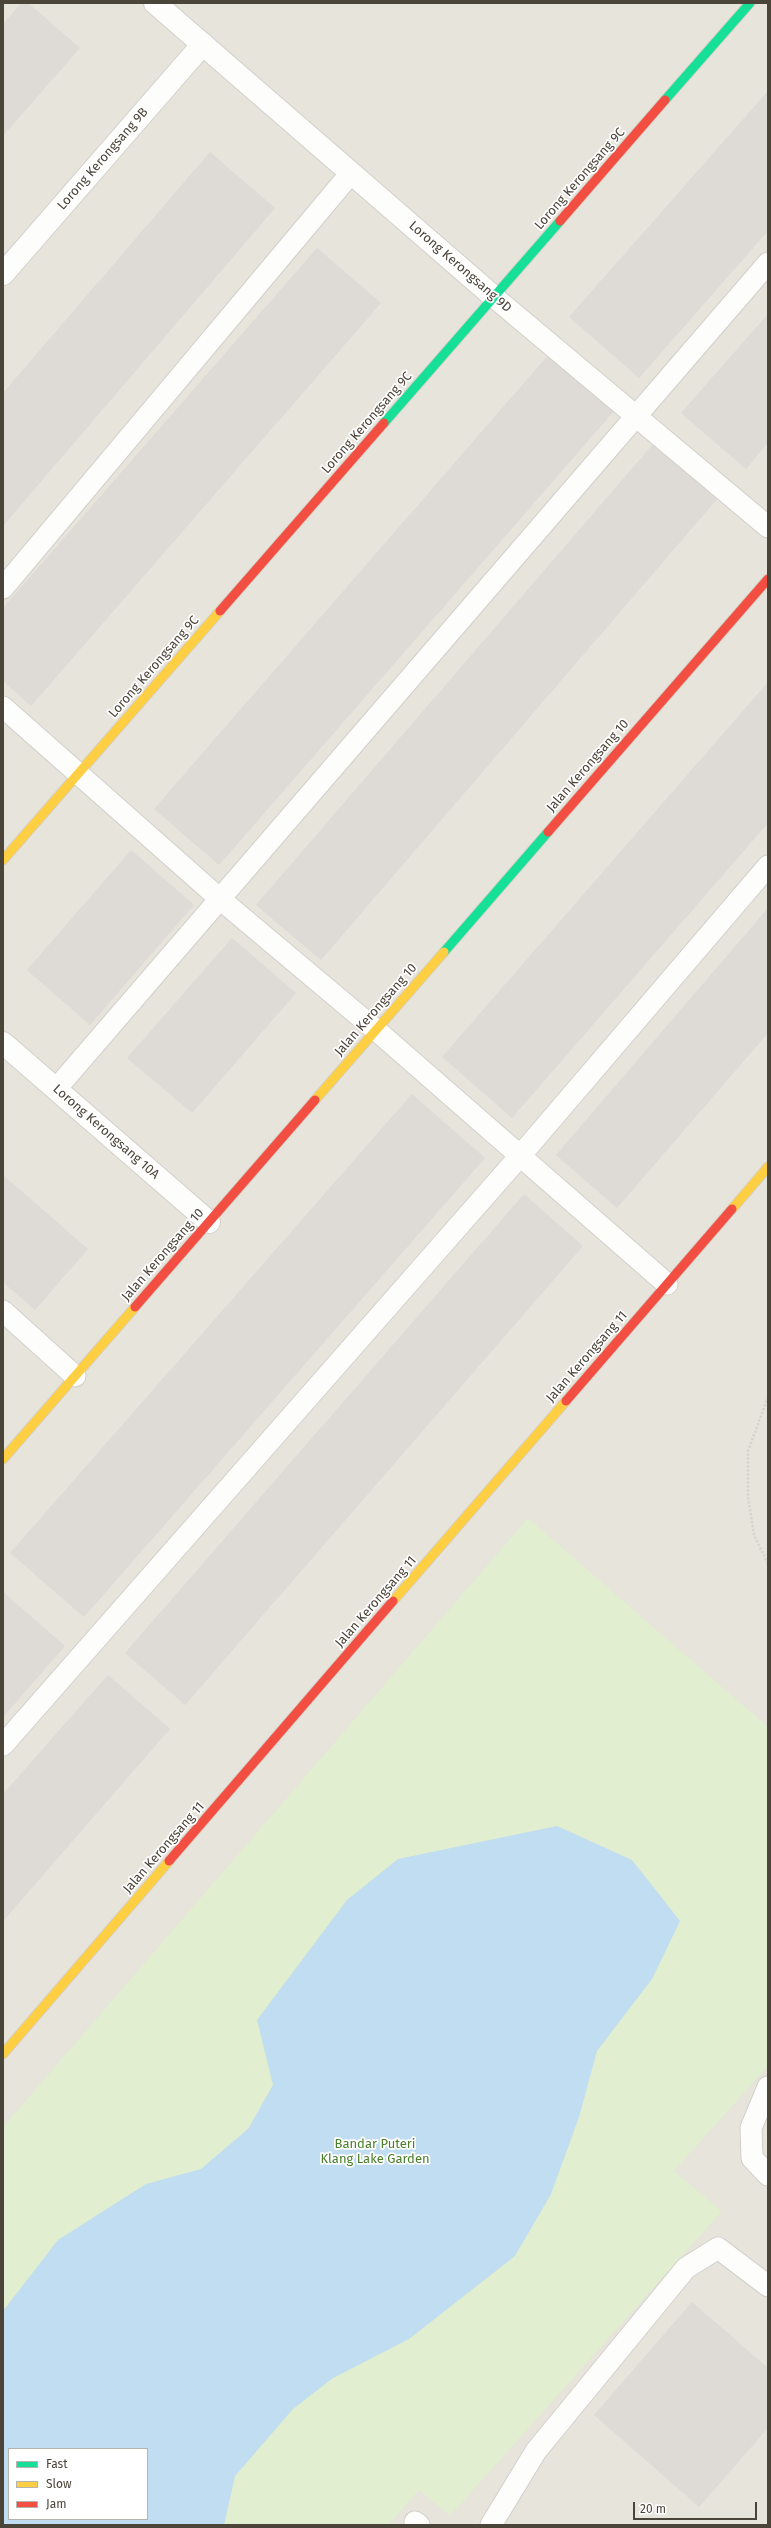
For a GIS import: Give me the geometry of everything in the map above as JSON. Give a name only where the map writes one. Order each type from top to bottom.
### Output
[{"type":"street","name":"Lorong Kerongsang 9D","points":[[155,3],[494,297]]},
{"type":"street","name":"Lorong Kerongsang 9C","points":[[3,860],[750,3]]},
{"type":"street","name":"Lorong Kerongsang 9B","points":[[3,274],[202,44]]},
{"type":"street","name":"Jalan Kerongsang 10","points":[[3,1459],[768,579]]},
{"type":"street","name":"Lorong Kerongsang 10A","points":[[3,1043],[209,1222]]},
{"type":"street","name":"Jalan Kerongsang 11","points":[[3,2054],[768,1167]]},
{"type":"lane","points":[[3,588],[352,173]]},
{"type":"lane","points":[[56,1089],[768,263]]},
{"type":"lane","name":"Lorong Kerongsang 9D","points":[[494,297],[768,527]]},
{"type":"lane","points":[[3,707],[220,899],[376,1030],[667,1284]]},
{"type":"lane","points":[[3,1745],[520,1156],[768,866]]},
{"type":"lane","points":[[3,1311],[75,1376]]},
{"type":"lane","points":[[768,2087],[751,2128],[752,2158],[768,2175]]},
{"type":"lane","points":[[491,2525],[536,2451],[686,2268],[718,2248],[768,2286]]},
{"type":"path","points":[[768,1397],[748,1451],[748,1497],[754,1535],[768,1564]]},
{"type":"shaded area","points":[[3,3],[768,3],[768,2525],[3,2525]]},
{"type":"green space","name":"Bandar Puteri Klang Lake Garden","points":[[528,1518],[768,1727],[768,2066],[674,2171],[722,2211],[450,2516],[419,2490],[388,2525],[3,2525],[3,2127]]},
{"type":"water","points":[[557,1826],[632,1860],[680,1921],[652,1979],[597,2051],[579,2117],[551,2194],[515,2256],[409,2339],[333,2378],[293,2409],[235,2476],[224,2525],[3,2525],[3,2311],[58,2240],[146,2184],[201,2169],[248,2129],[273,2085],[257,2020],[347,1900],[398,1859]]},
{"type":"building","points":[[21,3],[28,3],[80,48],[3,136],[3,24]]},
{"type":"building","points":[[768,91],[768,231],[639,378],[569,317]]},
{"type":"building","points":[[210,152],[275,208],[3,526],[3,393]]},
{"type":"building","points":[[317,248],[381,303],[31,706],[3,681],[3,608]]},
{"type":"building","points":[[768,314],[768,443],[746,469],[681,413]]},
{"type":"building","points":[[550,353],[615,410],[219,865],[154,809]]},
{"type":"building","points":[[654,443],[718,498],[321,960],[256,905]]},
{"type":"building","points":[[768,682],[768,823],[512,1118],[442,1057]]},
{"type":"building","points":[[131,850],[194,905],[90,1025],[27,970]]},
{"type":"building","points":[[768,908],[768,1033],[617,1208],[556,1155]]},
{"type":"building","points":[[232,938],[296,993],[192,1113],[127,1058]]},
{"type":"building","points":[[412,1094],[485,1158],[84,1617],[10,1553]]},
{"type":"building","points":[[3,1175],[88,1249],[35,1310],[3,1282]]},
{"type":"building","points":[[524,1194],[583,1246],[185,1705],[125,1653]]},
{"type":"building","points":[[3,1592],[65,1646],[3,1717]]},
{"type":"building","points":[[108,1675],[170,1729],[3,1921],[3,1794]]},
{"type":"building","points":[[692,2302],[768,2368],[768,2428],[699,2507],[594,2415]]},
{"type":"traffic: fast","points":[[665,100],[750,3]]},
{"type":"traffic: fast","points":[[384,423],[560,221]]},
{"type":"traffic: fast","points":[[444,952],[548,832]]},
{"type":"traffic: slow","points":[[3,860],[220,611]]},
{"type":"traffic: slow","points":[[315,1100],[444,952]]},
{"type":"traffic: slow","points":[[732,1209],[768,1167]]},
{"type":"traffic: slow","points":[[3,1459],[135,1307]]},
{"type":"traffic: slow","points":[[393,1601],[566,1401]]},
{"type":"traffic: slow","points":[[3,2054],[169,1861]]},
{"type":"traffic: jam","points":[[560,221],[665,100]]},
{"type":"traffic: jam","points":[[220,611],[384,423]]},
{"type":"traffic: jam","points":[[548,832],[768,579]]},
{"type":"traffic: jam","points":[[135,1307],[315,1100]]},
{"type":"traffic: jam","points":[[566,1401],[732,1209]]},
{"type":"traffic: jam","points":[[169,1861],[393,1601]]}]
